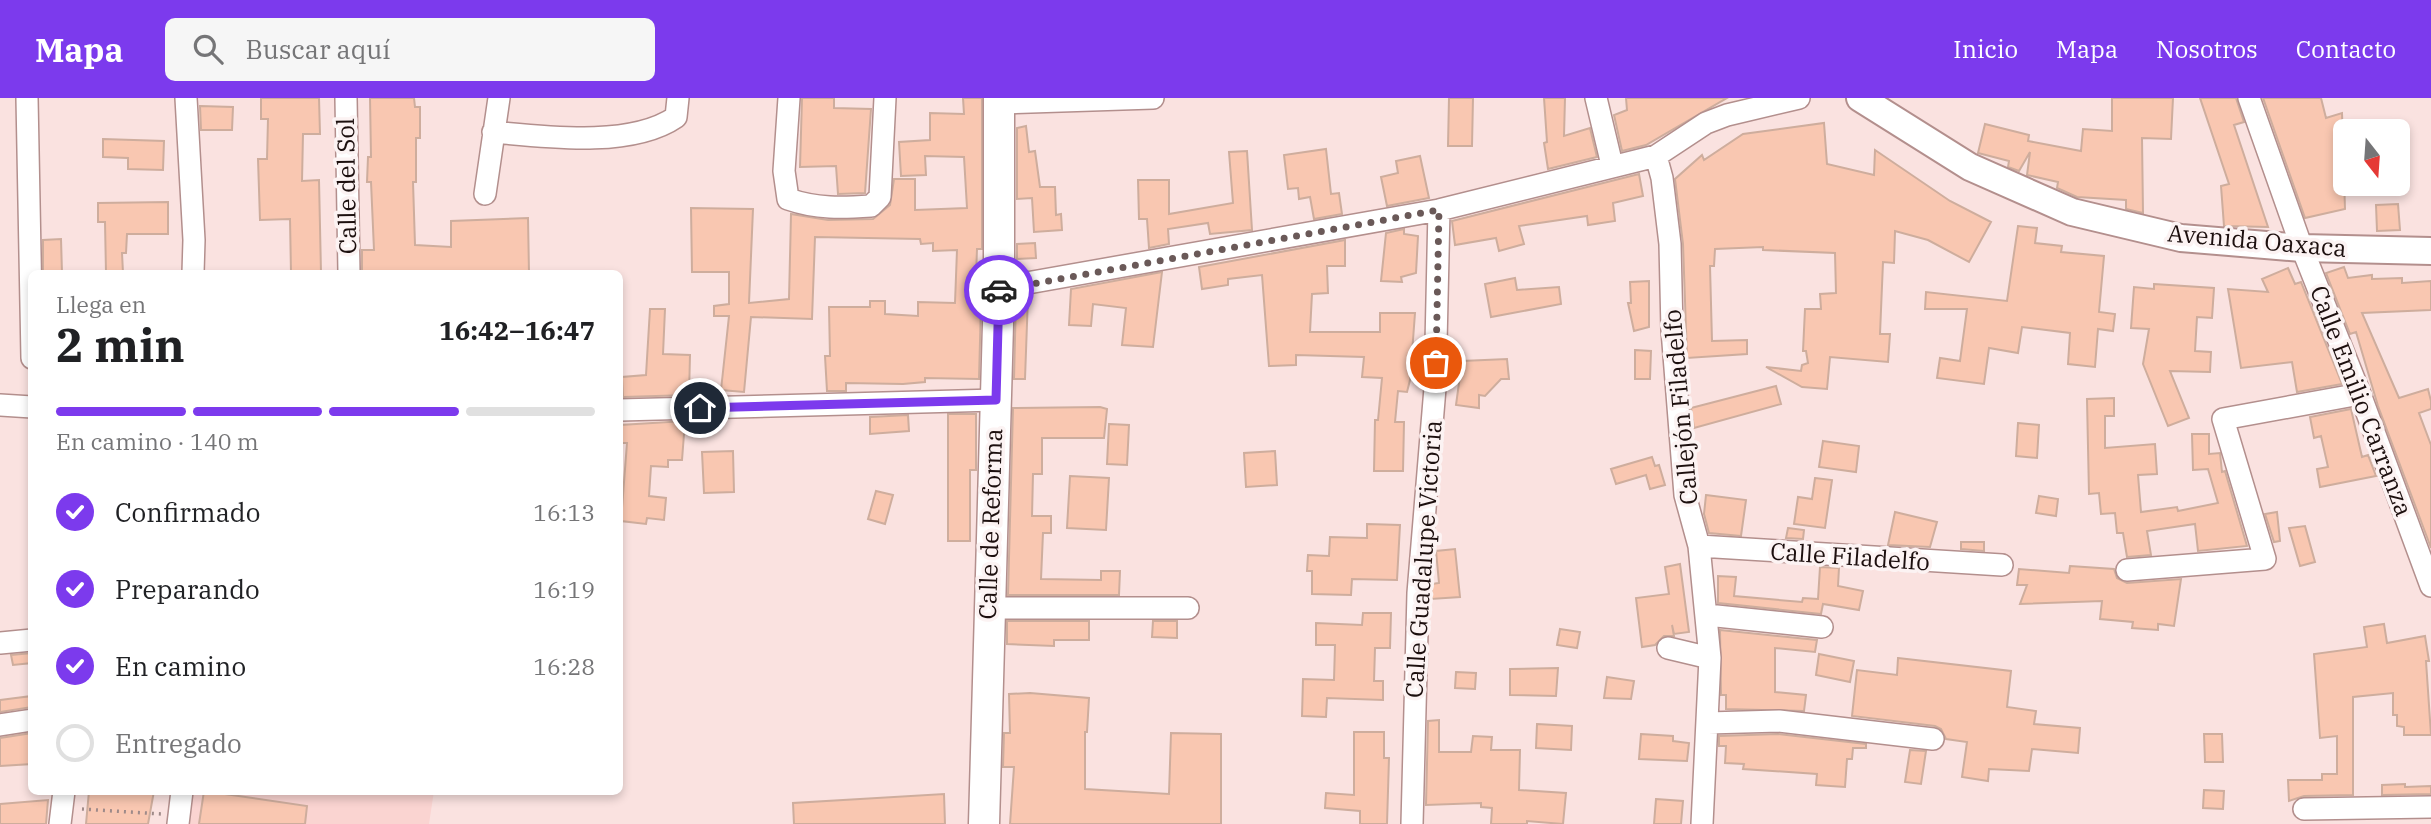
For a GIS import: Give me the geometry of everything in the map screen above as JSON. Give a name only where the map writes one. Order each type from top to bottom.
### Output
[{"type":"main road","name":"Calle de Reforma","points":[[984,824],[999,288],[999,101]]},
{"type":"street","points":[[27,98],[30,270]]},
{"type":"street","points":[[186,98],[192,270]]},
{"type":"street","name":"Calle del Sol","points":[[346,98],[349,270]]},
{"type":"street","points":[[485,194],[499,98]]},
{"type":"street","points":[[492,132],[548,137],[643,133],[661,127],[676,117],[678,98]]},
{"type":"street","points":[[789,98],[784,171],[788,199],[813,208],[871,206],[880,197],[885,98]]},
{"type":"street","points":[[999,101],[1153,98]]},
{"type":"street","points":[[1596,98],[1612,165]]},
{"type":"street","points":[[999,288],[1439,210],[1656,156],[1706,123],[1727,115],[1799,98]]},
{"type":"street","name":"Calle Emilio Carranza","points":[[2249,98],[2302,248],[2360,394],[2431,586]]},
{"type":"street","name":"Avenida Oaxaca","points":[[1864,99],[1970,167],[2072,212],[2181,238],[2302,248],[2430,251]]},
{"type":"street","name":"Callejón Filadelfo","points":[[1656,156],[1662,178],[1670,244],[1672,330],[1685,495],[1699,546],[1710,658],[1702,824]]},
{"type":"street","name":"Calle Guadalupe Victoria","points":[[1412,824],[1418,593],[1435,388],[1439,210]]},
{"type":"street","points":[[2127,570],[2265,559],[2224,419],[2360,394]]},
{"type":"street","points":[[623,410],[996,400]]},
{"type":"street","points":[[0,405],[28,407]]},
{"type":"street","name":"Calle Filadelfo","points":[[1699,546],[2002,565]]},
{"type":"street","points":[[988,608],[1188,608]]},
{"type":"street","points":[[1707,615],[1822,627]]},
{"type":"street","points":[[0,643],[28,640]]},
{"type":"street","points":[[1668,648],[1710,658]]},
{"type":"street","points":[[0,725],[28,721]]},
{"type":"street","points":[[1708,723],[1779,721],[1933,739]]},
{"type":"street","points":[[178,820],[181,795]]},
{"type":"street","points":[[2304,808],[2431,807]]},
{"type":"path","points":[[62,808],[178,820]]},
{"type":"shaded area","points":[[183,795],[433,795],[429,824],[181,824]]},
{"type":"building","points":[[261,98],[319,98],[320,134],[303,134],[302,181],[319,180],[321,270],[291,270],[290,219],[260,220],[258,159],[267,159],[268,119],[261,119]]},
{"type":"building","points":[[370,98],[414,98],[415,107],[420,107],[420,138],[416,138],[416,182],[413,182],[415,245],[451,247],[451,221],[528,218],[529,270],[362,270],[362,250],[374,250],[371,182],[367,182],[368,157],[371,157]]},
{"type":"building","points":[[802,98],[834,98],[834,108],[871,109],[865,193],[838,194],[836,166],[800,167]]},
{"type":"building","points":[[963,98],[982,98],[982,249],[977,249],[975,303],[981,303],[979,379],[925,378],[925,382],[903,384],[846,383],[846,391],[827,391],[825,356],[830,356],[829,307],[870,307],[870,301],[885,301],[885,314],[918,316],[918,302],[955,303],[957,250],[933,251],[933,243],[921,244],[920,239],[815,237],[812,319],[751,317],[744,392],[721,390],[729,316],[714,316],[714,306],[729,304],[729,272],[692,272],[691,208],[753,209],[749,303],[789,299],[791,214],[828,220],[873,219],[890,205],[894,179],[915,179],[915,210],[967,208],[964,157],[925,156],[926,175],[901,176],[899,142],[930,140],[930,113],[964,114]]},
{"type":"building","points":[[1449,98],[1473,98],[1472,146],[1448,146]]},
{"type":"building","points":[[1544,98],[1565,98],[1564,136],[1590,128],[1597,157],[1548,169],[1544,143],[1547,142]]},
{"type":"building","points":[[1626,98],[1727,98],[1646,145],[1622,151],[1614,115],[1627,110]]},
{"type":"building","points":[[2112,98],[2173,98],[2171,139],[2142,138],[2143,213],[2126,209],[2126,200],[2077,197],[2057,188],[2058,182],[2027,175],[2030,152],[2019,171],[2008,167],[2009,161],[1978,153],[1985,124],[2029,135],[2028,141],[2081,151],[2083,129],[2112,131]]},
{"type":"building","points":[[2200,98],[2236,98],[2244,122],[2234,125],[2268,227],[2224,226],[2221,186],[2229,184]]},
{"type":"building","points":[[2263,98],[2321,98],[2326,118],[2342,113],[2342,119],[2333,119],[2333,196],[2345,196],[2345,209],[2305,218]]},
{"type":"building","points":[[200,106],[233,107],[232,130],[201,130]]},
{"type":"building","points":[[1824,123],[1827,164],[1874,175],[1875,150],[1950,201],[1991,222],[1969,262],[1928,240],[1895,231],[1894,263],[1883,262],[1880,334],[1890,334],[1888,362],[1830,357],[1827,389],[1802,387],[1766,367],[1801,371],[1802,365],[1808,363],[1806,351],[1803,351],[1805,309],[1821,309],[1820,294],[1836,293],[1835,253],[1763,250],[1763,247],[1715,249],[1714,266],[1710,266],[1712,341],[1747,340],[1747,354],[1687,358],[1683,244],[1675,179],[1702,155],[1704,160],[1743,134]]},
{"type":"building","points":[[1026,126],[1029,152],[1035,151],[1040,187],[1055,187],[1056,215],[1061,214],[1062,230],[1034,232],[1032,198],[1017,199],[1017,128]]},
{"type":"building","points":[[103,139],[164,141],[163,170],[128,169],[128,158],[103,157]]},
{"type":"building","points":[[1326,149],[1331,194],[1339,193],[1342,214],[1314,219],[1310,197],[1299,199],[1298,188],[1288,189],[1284,155]]},
{"type":"building","points":[[1247,151],[1252,230],[1210,234],[1208,223],[1168,229],[1169,244],[1149,248],[1147,219],[1139,219],[1138,180],[1169,180],[1169,214],[1233,203],[1229,152]]},
{"type":"building","points":[[1420,156],[1429,198],[1387,206],[1381,177],[1398,173],[1396,161]]},
{"type":"building","points":[[1639,174],[1643,196],[1613,203],[1615,221],[1588,225],[1587,216],[1519,226],[1524,244],[1499,251],[1496,238],[1455,245],[1452,221]]},
{"type":"building","points":[[168,202],[168,234],[127,234],[126,253],[122,253],[123,270],[106,270],[105,222],[98,222],[98,203]]},
{"type":"building","points":[[2398,204],[2400,230],[2377,231],[2376,205]]},
{"type":"building","points":[[2018,226],[2037,228],[2035,243],[2062,246],[2061,252],[2104,256],[2099,312],[2115,314],[2113,331],[2098,329],[2095,367],[2068,364],[2070,333],[2022,327],[2018,353],[1989,348],[1984,384],[1937,378],[1940,358],[1960,361],[1967,309],[1925,309],[1926,292],[2007,301]]},
{"type":"building","points":[[1404,229],[1404,234],[1418,236],[1416,273],[1401,277],[1402,282],[1381,281],[1386,233]]},
{"type":"building","points":[[61,239],[62,270],[43,270],[43,240]]},
{"type":"building","points":[[1345,240],[1345,266],[1327,266],[1328,293],[1312,294],[1310,332],[1380,332],[1380,313],[1415,313],[1410,380],[1407,392],[1398,391],[1395,422],[1404,422],[1403,471],[1374,471],[1375,420],[1378,420],[1382,378],[1362,377],[1364,357],[1296,355],[1296,365],[1269,366],[1262,275],[1228,279],[1228,285],[1202,289],[1199,267]]},
{"type":"building","points":[[1035,243],[1036,258],[1017,259],[1017,244]]},
{"type":"building","points":[[2344,267],[2348,278],[2372,275],[2372,279],[2402,278],[2402,283],[2431,281],[2431,310],[2362,313],[2399,398],[2428,389],[2431,409],[2419,413],[2431,445],[2431,548],[2378,406],[2356,332],[2350,334],[2326,273]]},
{"type":"building","points":[[2288,268],[2295,284],[2301,282],[2342,384],[2297,392],[2292,362],[2241,368],[2228,289],[2268,292],[2262,279]]},
{"type":"building","points":[[1162,272],[1153,347],[1122,345],[1126,308],[1093,304],[1091,326],[1069,325],[1071,289]]},
{"type":"building","points":[[1515,278],[1517,290],[1559,287],[1561,304],[1491,317],[1485,284]]},
{"type":"building","points":[[1649,281],[1649,327],[1634,331],[1628,303],[1631,303],[1630,282]]},
{"type":"building","points":[[2154,284],[2214,288],[2212,318],[2197,317],[2195,351],[2211,352],[2210,372],[2170,371],[2189,418],[2168,426],[2143,364],[2149,329],[2131,328],[2134,287],[2154,289]]},
{"type":"building","points":[[1028,296],[1025,379],[1014,379],[1016,298]]},
{"type":"building","points":[[650,309],[665,309],[663,354],[690,355],[689,395],[623,397],[623,377],[646,375]]},
{"type":"building","points":[[1635,350],[1651,351],[1650,379],[1635,379]]},
{"type":"building","points":[[1507,359],[1509,379],[1501,379],[1485,396],[1479,395],[1479,408],[1456,405],[1462,361]]},
{"type":"building","points":[[1776,386],[1781,404],[1694,428],[1691,408]]},
{"type":"building","points":[[2114,398],[2114,416],[2105,416],[2105,448],[2155,444],[2157,474],[2138,475],[2141,512],[2177,507],[2178,511],[2218,503],[2208,469],[2193,470],[2192,434],[2209,434],[2209,454],[2220,453],[2222,472],[2225,471],[2247,546],[2198,551],[2195,524],[2147,531],[2151,555],[2127,557],[2123,533],[2117,533],[2115,513],[2101,514],[2099,493],[2089,494],[2087,399]]},
{"type":"building","points":[[1013,408],[1107,409],[1104,438],[1042,438],[1042,474],[1033,474],[1032,516],[1051,516],[1051,533],[1043,533],[1041,579],[1101,580],[1101,571],[1120,571],[1119,595],[1008,595]]},
{"type":"building","points":[[2351,409],[2362,457],[2368,455],[2376,476],[2320,487],[2317,469],[2328,467],[2321,436],[2314,438],[2310,417]]},
{"type":"building","points":[[948,414],[976,414],[976,470],[970,470],[970,541],[948,541]]},
{"type":"building","points":[[908,415],[909,431],[870,434],[870,417]]},
{"type":"building","points":[[685,421],[682,460],[668,460],[668,467],[651,466],[649,496],[666,498],[664,520],[647,518],[646,524],[623,521],[627,443],[623,443],[623,425]]},
{"type":"building","points":[[2018,423],[2039,425],[2037,458],[2016,456]]},
{"type":"building","points":[[1109,424],[1129,425],[1127,465],[1107,464]]},
{"type":"building","points":[[1823,441],[1859,446],[1856,472],[1819,467]]},
{"type":"building","points":[[733,451],[734,492],[704,493],[702,452]]},
{"type":"building","points":[[1275,451],[1277,485],[1246,487],[1244,453]]},
{"type":"building","points":[[1652,457],[1655,466],[1659,465],[1665,485],[1650,489],[1646,475],[1616,484],[1611,469]]},
{"type":"building","points":[[1070,476],[1109,478],[1106,530],[1067,528]]},
{"type":"building","points":[[1815,478],[1832,480],[1825,528],[1794,524],[1798,497],[1812,499]]},
{"type":"building","points":[[876,491],[893,495],[885,524],[868,519]]},
{"type":"building","points":[[1706,495],[1746,500],[1741,536],[1709,533],[1704,514]]},
{"type":"building","points":[[2039,496],[2058,499],[2056,516],[2036,513]]},
{"type":"building","points":[[1895,512],[1937,522],[1930,547],[1888,545]]},
{"type":"building","points":[[2277,512],[2280,541],[2274,542],[2265,514]]},
{"type":"building","points":[[1367,524],[1400,525],[1397,580],[1352,579],[1351,595],[1312,594],[1312,571],[1307,571],[1308,555],[1329,556],[1330,537],[1367,538]]},
{"type":"building","points":[[2305,526],[2315,562],[2300,566],[2289,528]]},
{"type":"building","points":[[1788,528],[1804,530],[1803,539],[1786,538]]},
{"type":"building","points":[[1961,542],[1984,542],[1984,551],[1961,549]]},
{"type":"building","points":[[1455,549],[1460,597],[1431,599],[1432,584],[1439,583],[1436,551]]},
{"type":"building","points":[[1680,564],[1689,632],[1674,634],[1672,625],[1674,636],[1664,636],[1655,645],[1642,647],[1636,598],[1669,594],[1665,567]]},
{"type":"building","points":[[2070,566],[2114,569],[2117,578],[2127,583],[2181,579],[2174,626],[2158,624],[2158,630],[2132,628],[2133,622],[2100,619],[2102,601],[2020,604],[2027,585],[2017,585],[2019,569],[2069,573]]},
{"type":"building","points":[[1820,567],[1839,568],[1838,586],[1863,591],[1859,610],[1823,604],[1821,614],[1718,603],[1718,576],[1736,577],[1734,596],[1802,602],[1803,598],[1818,599]]},
{"type":"building","points":[[1363,613],[1391,613],[1390,648],[1375,648],[1374,681],[1383,681],[1383,700],[1327,698],[1326,717],[1302,716],[1303,679],[1334,680],[1335,645],[1316,645],[1316,623],[1362,625]]},
{"type":"building","points":[[1007,621],[1089,621],[1089,640],[1054,640],[1054,646],[1007,644]]},
{"type":"building","points":[[1153,621],[1177,621],[1177,638],[1152,637]]},
{"type":"building","points":[[2384,624],[2387,643],[2425,636],[2429,661],[2426,661],[2431,735],[2404,735],[2404,727],[2397,726],[2397,715],[2393,715],[2393,693],[2353,697],[2353,795],[2304,796],[2289,801],[2288,780],[2322,780],[2322,774],[2337,774],[2337,736],[2320,738],[2314,654],[2367,647],[2364,627]]},
{"type":"building","points":[[1560,629],[1580,632],[1577,648],[1557,645]]},
{"type":"building","points":[[1720,630],[1817,640],[1815,652],[1775,648],[1775,692],[1806,695],[1804,711],[1726,709],[1726,695],[1721,695]]},
{"type":"building","points":[[28,653],[28,663],[13,665],[11,655]]},
{"type":"building","points":[[1819,654],[1854,661],[1850,682],[1816,675]]},
{"type":"building","points":[[1898,658],[2011,671],[2007,707],[2036,711],[2034,724],[2080,728],[2078,753],[2032,749],[2029,771],[1989,769],[1988,781],[1962,777],[1967,742],[1946,739],[1941,729],[1935,726],[1852,716],[1857,670],[1897,675]]},
{"type":"building","points":[[1558,668],[1556,696],[1510,695],[1510,669]]},
{"type":"building","points":[[1456,672],[1476,673],[1475,689],[1455,688]]},
{"type":"building","points":[[1607,677],[1634,681],[1631,699],[1604,698]]},
{"type":"building","points":[[1009,694],[1089,698],[1085,732],[1085,789],[1169,794],[1171,733],[1221,734],[1221,824],[1010,824],[1014,767],[1003,767],[1004,733],[1010,733]]},
{"type":"building","points":[[28,696],[28,708],[0,712],[0,700]]},
{"type":"building","points":[[1439,720],[1439,752],[1471,752],[1473,736],[1492,737],[1491,750],[1520,750],[1519,790],[1566,793],[1563,824],[1527,821],[1527,824],[1491,824],[1492,808],[1481,807],[1481,803],[1426,805],[1428,721]]},
{"type":"building","points":[[1537,724],[1572,726],[1571,750],[1536,748]]},
{"type":"building","points":[[1354,732],[1384,732],[1384,758],[1389,758],[1387,824],[1360,824],[1360,811],[1325,808],[1326,793],[1354,795]]},
{"type":"building","points":[[28,734],[28,764],[0,766],[0,738]]},
{"type":"building","points":[[1641,734],[1673,736],[1673,741],[1689,743],[1687,761],[1639,759]]},
{"type":"building","points":[[1778,734],[1866,744],[1866,748],[1853,748],[1852,759],[1847,759],[1845,787],[1816,785],[1817,774],[1743,769],[1744,764],[1725,763],[1726,746],[1719,746],[1719,736]]},
{"type":"building","points":[[2204,734],[2222,734],[2223,762],[2205,762]]},
{"type":"building","points":[[1910,750],[1926,751],[1921,784],[1905,782]]},
{"type":"building","points":[[2405,784],[2405,787],[2431,786],[2431,794],[2382,795],[2382,785]]},
{"type":"building","points":[[2204,790],[2224,791],[2223,809],[2203,808]]},
{"type":"building","points":[[944,794],[945,824],[794,824],[793,803]]},
{"type":"building","points":[[89,795],[153,795],[148,824],[86,824]]},
{"type":"building","points":[[203,795],[231,795],[307,806],[305,824],[199,824]]},
{"type":"building","points":[[1656,799],[1683,801],[1681,824],[1654,824]]},
{"type":"building","points":[[48,800],[46,824],[0,824],[0,804]]},
{"type":"way so far","points":[[999,290],[1439,210],[1436,363]]},
{"type":"route","points":[[700,408],[996,400],[999,290]]}]
